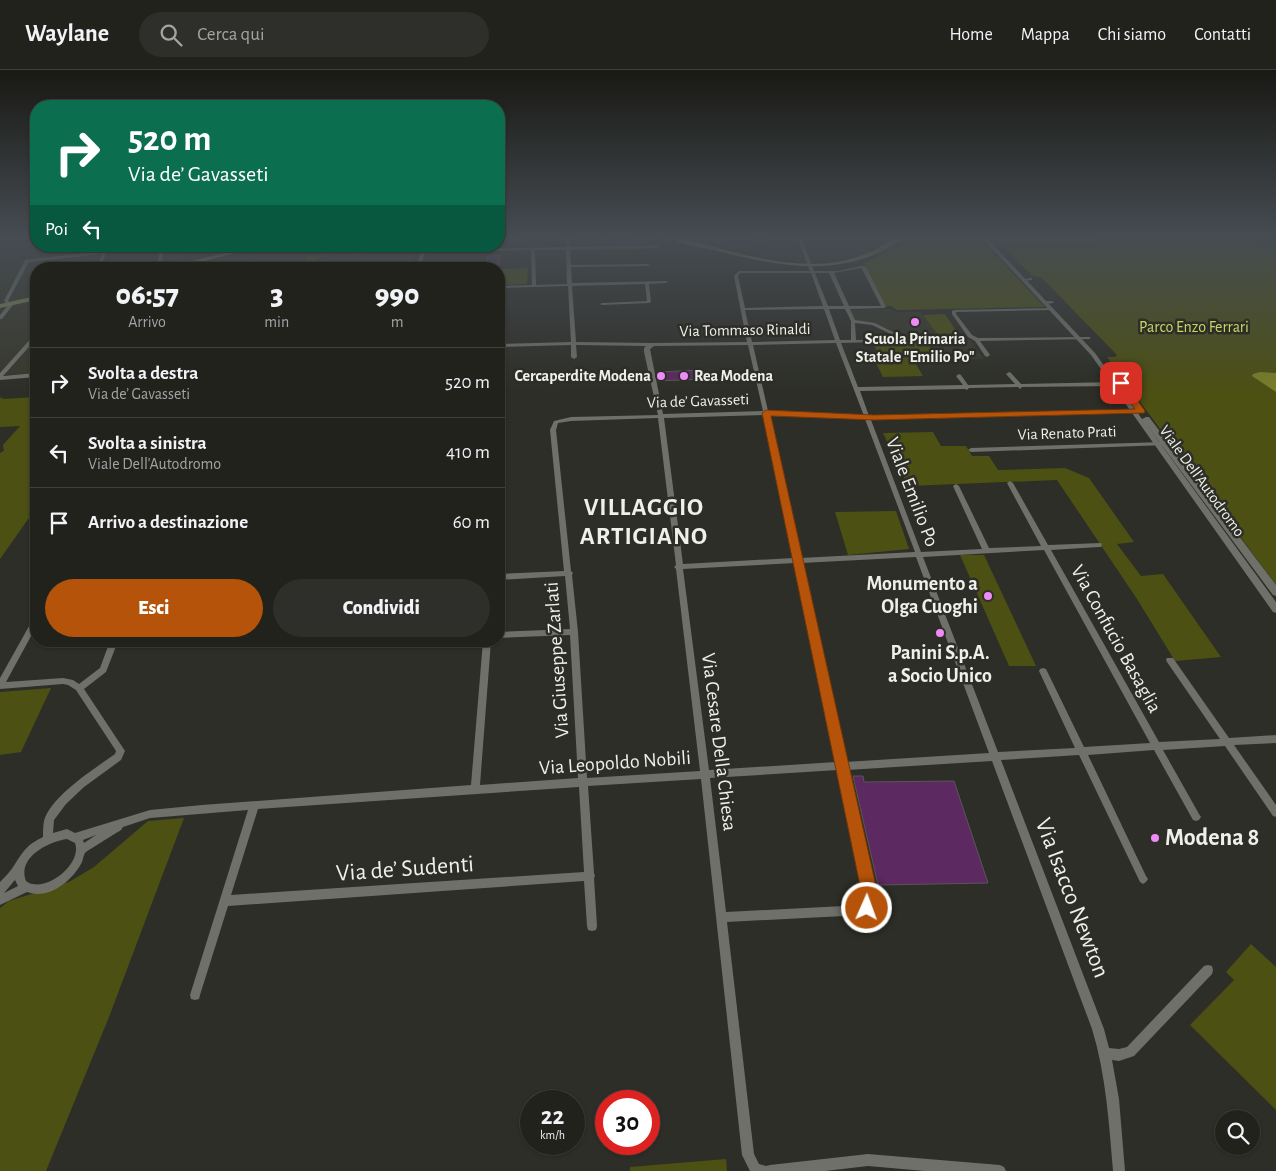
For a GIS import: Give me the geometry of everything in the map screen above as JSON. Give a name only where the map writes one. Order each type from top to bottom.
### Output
[{"type":"main road","points":[[0,306],[30,299]]},
{"type":"street","points":[[0,318],[10,307],[10,304],[6,301],[13,288]]},
{"type":"street","points":[[570,288],[574,357]]},
{"type":"street","points":[[602,304],[649,302],[648,288]]},
{"type":"street","points":[[721,917],[858,910],[867,908],[870,900],[738,288]]},
{"type":"street","name":"Viale Emilio Po","points":[[819,288],[996,758]]},
{"type":"street","points":[[838,288],[853,321],[854,341]]},
{"type":"street","points":[[742,309],[884,307],[874,288]]},
{"type":"street","name":"Viale Dell'Autodromo","points":[[1035,288],[1079,338],[1097,354],[1276,609]]},
{"type":"street","points":[[987,356],[977,340],[970,336],[954,314],[954,311],[1050,304]]},
{"type":"street","name":"Viale Dell'Autodromo","points":[[1050,304],[1088,338],[1114,384],[1137,411]]},
{"type":"street","name":"Via Tommaso Rinaldi","points":[[505,346],[838,342],[897,338],[873,324],[853,321]]},
{"type":"street","points":[[977,340],[1088,338]]},
{"type":"street","points":[[0,377],[30,343]]},
{"type":"street","name":"Via Cesare Della Chiesa","points":[[653,345],[647,348],[647,352],[661,417],[705,775],[748,1154],[755,1168],[762,1171]]},
{"type":"street","points":[[1009,374],[1020,387]]},
{"type":"street","points":[[0,377],[30,375]]},
{"type":"street","points":[[958,376],[968,388]]},
{"type":"street","points":[[856,389],[1114,384]]},
{"type":"street","name":"Via de’ Gavasseti","points":[[556,422],[571,419],[766,413],[866,418],[1137,411]]},
{"type":"street","name":"Via Giuseppe Zarlati","points":[[556,422],[553,430],[574,632],[592,926]]},
{"type":"street","name":"Viale Dell'Autodromo","points":[[1160,444],[1276,592]]},
{"type":"street","name":"Via Renato Prati","points":[[971,450],[1160,444]]},
{"type":"street","name":"Via Confucio Basaglia","points":[[1010,483],[1157,747]]},
{"type":"street","points":[[956,486],[987,551]]},
{"type":"street","points":[[678,567],[1099,545]]},
{"type":"street","points":[[505,577],[569,573]]},
{"type":"street","points":[[0,686],[30,632]]},
{"type":"street","points":[[505,635],[574,632]]},
{"type":"street","points":[[79,688],[103,670],[112,647]]},
{"type":"street","points":[[475,789],[487,647]]},
{"type":"street","points":[[1170,660],[1276,813]]},
{"type":"street","points":[[1043,671],[1143,879]]},
{"type":"street","points":[[0,686],[70,682],[79,688],[122,751],[118,757],[72,792],[54,811],[48,824],[48,838]]},
{"type":"street","name":"Via Leopoldo Nobili","points":[[77,837],[150,814],[475,789],[996,758],[1276,739]]},
{"type":"street","points":[[1157,747],[1196,817]]},
{"type":"street","name":"Via Isacco Newton","points":[[996,758],[1086,994],[1106,1053],[1119,1171]]},
{"type":"street","points":[[195,995],[254,806]]},
{"type":"street","name":"Via Leopoldo Nobili","points":[[82,850],[116,828],[150,814]]},
{"type":"street","points":[[0,890],[19,868],[30,851],[48,838],[68,834],[77,837],[82,845],[76,866],[60,881],[41,889],[25,888],[0,900]]},
{"type":"street","points":[[19,868],[18,878],[25,888]]},
{"type":"street","name":"Via de’ Sudenti","points":[[224,902],[590,876]]},
{"type":"street","points":[[1106,1053],[1119,1055],[1130,1052],[1208,970]]},
{"type":"street","points":[[770,1171],[868,1160],[1000,1171]]},
{"type":"shaded area","points":[[0,288],[30,288],[30,297],[0,304]]},
{"type":"shaded area","points":[[30,301],[30,374],[0,375],[0,308]]},
{"type":"shaded area","name":"Scuola Primaria Statale \"Emilio Po\"","points":[[891,309],[897,312],[921,312],[938,335],[918,336],[896,333],[875,323],[854,320],[851,314],[851,310]]},
{"type":"shaded area","points":[[970,340],[984,359],[937,360],[926,341]]},
{"type":"shaded area","points":[[1260,372],[1276,373],[1276,392],[1252,376]]},
{"type":"green space","points":[[875,288],[1027,288],[1045,307],[897,310],[891,306],[884,306]]},
{"type":"green space","name":"Parco Enzo Ferrari","points":[[1052,288],[1276,288],[1276,585],[1173,446],[1175,445],[1166,437],[1107,357],[1115,357],[1117,355]]},
{"type":"green space","points":[[945,314],[959,335],[938,335],[923,315]]},
{"type":"green space","points":[[927,342],[937,360],[914,361],[923,376],[883,377],[875,361],[882,360],[873,344]]},
{"type":"green space","points":[[30,397],[30,516],[0,559],[0,453],[4,451],[3,445],[20,426],[0,427],[0,398]]},
{"type":"green space","points":[[933,432],[941,446],[966,446],[972,456],[989,456],[998,470],[1065,468],[1089,478],[1134,542],[1117,544],[1141,576],[1163,574],[1221,657],[1175,661],[1137,599],[1057,480],[908,486],[883,433]]},
{"type":"green space","points":[[896,511],[909,549],[848,555],[835,512]]},
{"type":"green space","points":[[960,555],[984,555],[1036,666],[1009,666]]},
{"type":"green space","points":[[51,688],[21,752],[0,755],[0,692]]},
{"type":"green space","points":[[184,818],[109,1017],[46,1171],[0,1171],[0,908],[9,901],[69,882],[94,867],[148,821]]},
{"type":"green space","points":[[1251,944],[1276,967],[1276,1110],[1190,1025],[1234,980],[1226,972]]},
{"type":"green space","points":[[726,1159],[727,1171],[630,1171],[630,1167]]},
{"type":"building","name":"Rea Modena","points":[[701,370],[703,379],[658,381],[657,372]]},
{"type":"building","points":[[853,776],[863,776],[864,782],[954,781],[988,883],[878,885]]},
{"type":"place","name":"Scuola Primaria Statale \"Emilio Po\"","points":[[915,322]]},
{"type":"place","name":"Cercaperdite Modena","points":[[661,376]]},
{"type":"place","name":"Rea Modena","points":[[684,376]]},
{"type":"place","name":"Monumento a Olga Cuoghi","points":[[988,596]]},
{"type":"place","name":"Panini S.p.A. a Socio Unico","points":[[940,633]]},
{"type":"place","name":"Modena 8","points":[[1155,838]]},
{"type":"district","name":"VILLAGGIO ARTIGIANO","points":[[644,522]]},
{"type":"route","points":[[867,908],[870,895],[766,413],[874,418],[1141,411],[1121,383]]}]
